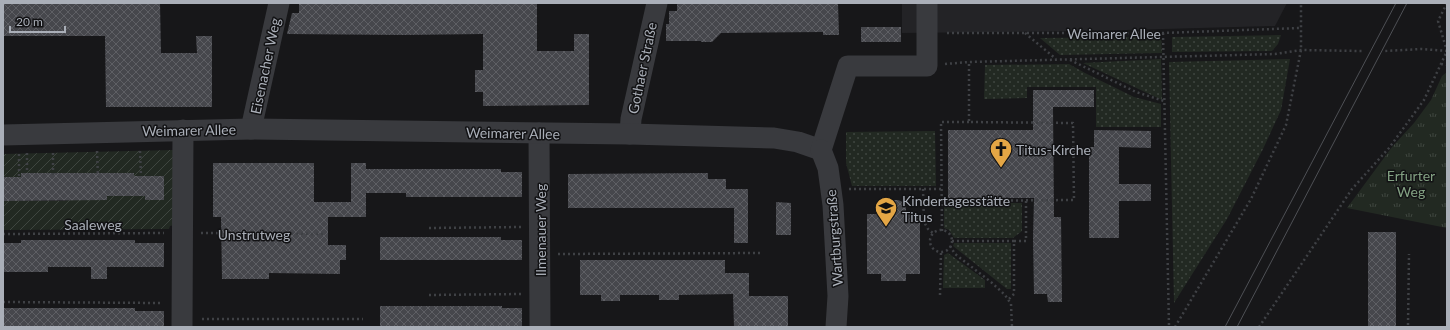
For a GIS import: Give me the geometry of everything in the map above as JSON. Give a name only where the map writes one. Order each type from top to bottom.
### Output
[{"type":"street","name":"Eisenacher Weg","points":[[251,129],[278,3]]},
{"type":"street","name":"Gothaer Straße","points":[[630,134],[631,119],[657,3]]},
{"type":"street","points":[[821,150],[848,66],[927,66],[927,3]]},
{"type":"street","name":"Weimarer Allee","points":[[3,135],[251,129],[630,134],[774,138],[798,142],[821,150]]},
{"type":"street","points":[[182,316],[183,130]]},
{"type":"street","name":"Ilmenauer Weg","points":[[539,133],[540,327]]},
{"type":"street","name":"Wartburgstraße","points":[[821,150],[828,168],[831,189],[838,296],[836,327]]},
{"type":"path","points":[[1175,327],[1251,199],[1286,125],[1301,50],[1301,3]]},
{"type":"path","points":[[1259,327],[1352,189],[1389,148],[1424,100],[1447,51],[1438,21],[1447,3]]},
{"type":"path","name":"Weimarer Allee","points":[[927,33],[1163,33],[1300,28]]},
{"type":"path","points":[[1025,33],[1056,59]]},
{"type":"path","points":[[1163,33],[1169,327]]},
{"type":"path","points":[[1385,51],[1422,49],[1447,51]]},
{"type":"path","points":[[927,66],[969,62],[1056,59],[1276,54],[1301,50],[1362,51]]},
{"type":"path","points":[[1068,59],[1106,79],[1136,92],[1164,101]]},
{"type":"path","points":[[968,122],[969,62]]},
{"type":"path","points":[[1441,64],[1447,65]]},
{"type":"path","points":[[941,201],[1074,200],[1073,123],[941,122],[941,201],[942,231]]},
{"type":"path","points":[[140,145],[141,176]]},
{"type":"path","points":[[97,146],[98,176]]},
{"type":"path","points":[[53,147],[53,177]]},
{"type":"path","points":[[19,148],[19,177]]},
{"type":"path","points":[[27,148],[27,174]]},
{"type":"path","points":[[831,189],[941,189]]},
{"type":"path","points":[[924,189],[924,222],[934,234]]},
{"type":"path","points":[[952,241],[1026,241],[1026,200]]},
{"type":"path","points":[[429,228],[540,227]]},
{"type":"path","points":[[942,231],[948,233],[952,241],[950,246],[945,251],[941,252],[935,250],[931,245],[931,238],[934,234],[942,231]]},
{"type":"path","name":"Saaleweg","points":[[3,234],[182,233]]},
{"type":"path","name":"Unstrutweg","points":[[182,233],[326,234]]},
{"type":"path","points":[[1009,299],[1014,294],[1014,241]]},
{"type":"path","points":[[950,246],[955,254],[991,282],[1009,299],[1011,304],[1012,327]]},
{"type":"path","points":[[940,295],[941,252]]},
{"type":"path","points":[[540,254],[761,253]]},
{"type":"path","points":[[1408,325],[1409,254]]},
{"type":"path","points":[[429,295],[540,294]]},
{"type":"path","points":[[3,302],[182,316],[363,319]]},
{"type":"shaded area","points":[[902,3],[1287,3],[1275,26],[1091,31],[902,33]]},
{"type":"green space","points":[[1281,35],[1278,44],[1272,51],[1172,52],[1172,37]]},
{"type":"green space","points":[[1161,37],[1162,53],[1060,55],[1040,38]]},
{"type":"green space","points":[[1161,59],[1162,100],[1083,63]]},
{"type":"green space","points":[[1290,59],[1281,110],[1263,149],[1227,219],[1174,303],[1169,62]]},
{"type":"green space","points":[[1069,64],[1134,97],[1161,104],[1161,127],[1096,127],[1096,87],[1027,87],[1027,98],[984,99],[985,65]]},
{"type":"green space","name":"Erfurter Weg","points":[[1447,72],[1447,228],[1347,208],[1392,147],[1414,123],[1431,100],[1442,76]]},
{"type":"green space","points":[[935,131],[936,186],[852,186],[846,163],[846,132]]},
{"type":"green space","points":[[173,150],[174,225],[170,226],[169,229],[3,230],[3,201],[64,201],[91,196],[91,200],[106,200],[107,196],[145,195],[145,200],[163,200],[164,176],[134,176],[134,173],[64,173],[3,177],[3,154]]},
{"type":"green space","points":[[944,203],[1022,203],[1022,231],[1013,238],[954,238],[949,230],[944,228]]},
{"type":"green space","points":[[954,243],[1011,243],[1011,289],[1007,289],[953,246]]},
{"type":"green space","points":[[948,253],[985,280],[985,288],[943,288],[944,255]]},
{"type":"building","points":[[3,3],[160,3],[161,53],[197,53],[196,36],[212,36],[212,107],[106,107],[105,36],[3,36]]},
{"type":"building","points":[[299,3],[537,3],[537,51],[574,51],[574,34],[589,34],[589,105],[483,106],[483,92],[475,92],[475,70],[483,70],[483,34],[287,34],[292,13],[299,13]]},
{"type":"building","points":[[677,3],[838,3],[839,35],[823,35],[823,32],[721,33],[712,42],[666,41],[666,24],[669,24],[669,11],[677,11]]},
{"type":"building","points":[[861,27],[901,27],[901,42],[861,42]]},
{"type":"building","name":"Titus-Kirche","points":[[1033,90],[1094,90],[1094,107],[1053,107],[1054,217],[1061,217],[1062,302],[1048,302],[1047,294],[1034,294],[1034,198],[948,198],[948,130],[1033,130]]},
{"type":"building","points":[[1094,130],[1151,131],[1151,148],[1119,147],[1119,184],[1151,184],[1151,201],[1119,201],[1119,238],[1089,238],[1089,147],[1094,147]]},
{"type":"building","points":[[213,163],[314,163],[314,202],[351,202],[351,163],[366,163],[366,169],[501,169],[501,172],[522,172],[522,197],[406,197],[406,193],[366,193],[366,217],[328,217],[328,245],[346,245],[346,260],[340,260],[340,274],[269,273],[269,279],[222,279],[221,217],[213,217]]},
{"type":"building","points":[[21,173],[134,173],[134,176],[164,176],[164,200],[145,200],[145,196],[107,196],[107,200],[3,201],[3,177],[21,177]]},
{"type":"building","points":[[708,173],[708,179],[726,179],[726,189],[748,189],[748,243],[734,243],[734,208],[568,208],[568,174]]},
{"type":"building","points":[[889,200],[898,200],[906,203],[906,214],[920,214],[920,274],[906,274],[906,281],[881,281],[881,274],[867,274],[867,214],[881,214],[881,204]]},
{"type":"building","points":[[776,202],[791,203],[791,235],[776,235]]},
{"type":"building","points":[[1368,232],[1396,232],[1396,327],[1368,327]]},
{"type":"building","points":[[380,237],[501,237],[501,240],[522,240],[522,260],[380,260]]},
{"type":"building","points":[[21,240],[135,240],[135,243],[164,243],[164,267],[107,267],[107,279],[91,279],[91,267],[48,267],[48,272],[3,272],[3,243],[21,243]]},
{"type":"building","points":[[580,260],[725,260],[725,273],[749,273],[749,296],[788,296],[788,327],[734,327],[733,294],[679,295],[679,300],[659,300],[659,295],[620,295],[620,301],[601,301],[601,295],[580,295]]},
{"type":"building","points":[[380,306],[502,306],[502,308],[522,308],[522,327],[380,327]]},
{"type":"building","points":[[3,308],[135,308],[135,311],[164,311],[164,327],[3,327]]},
{"type":"tram line","points":[[1225,327],[1396,3]]},
{"type":"tram line","points":[[1237,327],[1407,3]]},
{"type":"place","name":"Titus-Kirche","points":[[1001,168]]},
{"type":"place","name":"Kindertagesstätte Titus","points":[[886,228]]}]
